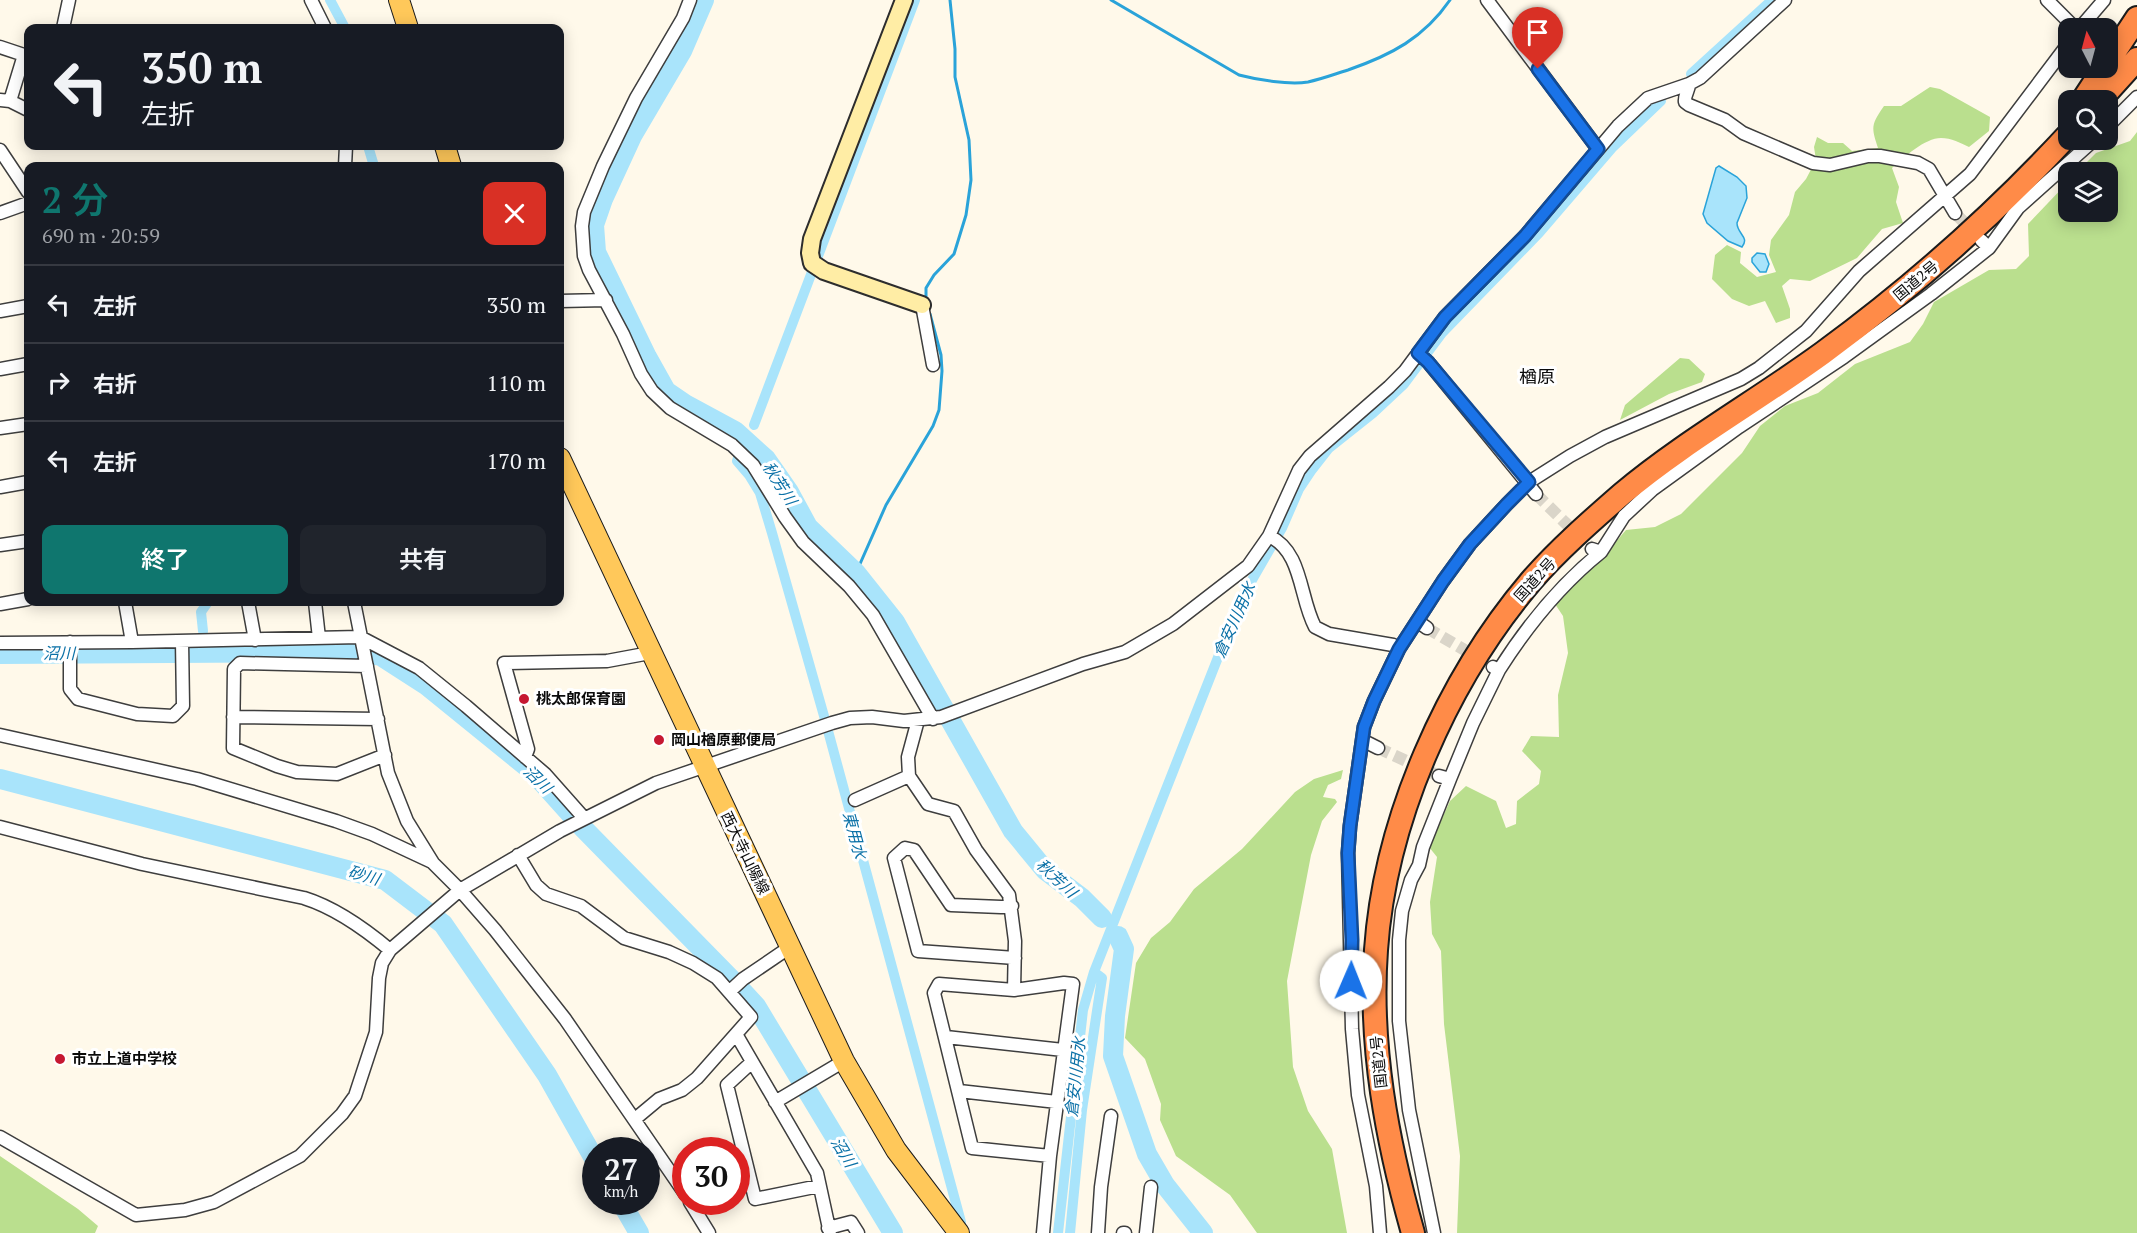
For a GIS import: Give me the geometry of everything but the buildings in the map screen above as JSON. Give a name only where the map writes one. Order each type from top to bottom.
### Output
[{"type":"highway","points":[[2118,47],[2137,18]]},
{"type":"highway","points":[[2109,90],[2137,58]]},
{"type":"highway","points":[[2021,186],[2058,134]]},
{"type":"highway","name":"国道2号","points":[[1413,1233],[1387,1125],[1378,1065],[1375,1013],[1376,949],[1385,886],[1400,825],[1418,771],[1468,669],[1533,579],[1626,491],[1889,304],[1962,242],[2021,186],[2058,146]]},
{"type":"main road","points":[[399,0],[407,24]]},
{"type":"main road","name":"西大寺山陽線","points":[[564,467],[844,1061],[896,1150],[959,1233]]},
{"type":"street","points":[[64,24],[69,0]]},
{"type":"street","points":[[311,0],[323,24]]},
{"type":"street","points":[[690,0],[683,18],[636,98],[603,166],[584,212],[582,226],[584,256],[641,374],[652,391],[670,408],[732,445],[753,465],[803,542],[849,586],[873,615],[937,718]]},
{"type":"street","points":[[904,0],[812,239],[810,253],[812,263],[824,271],[922,305],[933,365]]},
{"type":"street","points":[[1487,0],[1598,149]]},
{"type":"street","points":[[0,1137],[136,1215],[185,1210],[214,1202],[300,1156],[342,1114],[355,1096],[376,1032],[382,963],[393,947],[457,892],[518,855],[584,818],[656,783],[703,765],[850,718],[918,720],[937,718],[957,712],[1083,664],[1112,657],[1143,643],[1173,624],[1236,577],[1273,538],[1299,470],[1310,456],[1422,357],[1445,317],[1525,236],[1618,126],[1648,98],[1700,78],[1785,0]]},
{"type":"street","points":[[2047,0],[2065,18]]},
{"type":"street","points":[[2089,18],[2104,0]]},
{"type":"street","points":[[0,47],[24,55],[5,100],[24,108]]},
{"type":"street","points":[[1380,1233],[1376,1185],[1358,1095],[1350,1002],[1352,940],[1348,844],[1359,757],[1364,741],[1364,727],[1399,649],[1422,624],[1443,581],[1470,544],[1529,482],[1605,437],[1730,384],[1759,368],[1806,331],[1859,271],[1970,174],[2058,57]]},
{"type":"street","points":[[1689,84],[1684,102],[1725,120],[1743,133],[1813,163],[1830,165],[1868,156],[1918,163],[1929,169],[1954,213]]},
{"type":"street","points":[[2118,116],[2137,97]]},
{"type":"street","points":[[0,150],[24,186]]},
{"type":"street","points":[[1434,1233],[1408,1099],[1399,1021],[1399,940],[1402,911],[1445,778],[1473,723],[1495,668],[1538,613],[1596,551],[1624,516],[1652,490],[1931,294],[1985,244],[2018,208],[2083,150]]},
{"type":"street","points":[[0,171],[13,168]]},
{"type":"street","points":[[0,213],[24,204]]},
{"type":"street","points":[[564,301],[606,300]]},
{"type":"street","points":[[0,311],[24,307]]},
{"type":"street","points":[[1422,357],[1529,482],[1536,494]]},
{"type":"street","points":[[0,369],[24,365]]},
{"type":"street","points":[[0,428],[24,425]]},
{"type":"street","points":[[0,487],[24,484]]},
{"type":"street","points":[[1273,538],[1290,554],[1315,627],[1329,633],[1393,645],[1399,649]]},
{"type":"street","points":[[0,545],[24,542]]},
{"type":"street","points":[[0,604],[24,601]]},
{"type":"street","points":[[126,606],[132,642]]},
{"type":"street","points":[[249,606],[255,640]]},
{"type":"street","points":[[315,606],[319,638]]},
{"type":"street","points":[[355,606],[388,773],[407,821],[433,863],[566,1019],[672,1175]]},
{"type":"street","points":[[0,643],[360,637],[419,668],[525,757],[562,792],[584,818]]},
{"type":"street","points":[[70,642],[70,689],[78,699],[137,714],[173,716],[183,706],[182,641]]},
{"type":"street","points":[[525,757],[528,749],[504,663],[607,661],[650,653]]},
{"type":"street","points":[[367,665],[240,663],[234,669],[233,748],[297,772],[337,774],[385,755]]},
{"type":"street","points":[[233,717],[378,720]]},
{"type":"street","points":[[918,720],[908,757],[909,776],[927,804],[954,811],[976,850],[1009,895],[1012,906],[1015,958],[1014,990]]},
{"type":"street","points":[[0,735],[207,782],[336,820],[433,863]]},
{"type":"street","points":[[1364,741],[1378,748]]},
{"type":"street","points":[[855,800],[909,776]]},
{"type":"street","points":[[0,827],[142,864],[304,898],[344,917],[393,947]]},
{"type":"street","points":[[1012,906],[1001,908],[951,905],[914,850],[905,848],[894,858],[918,951],[1015,958]]},
{"type":"street","points":[[518,855],[536,885],[546,894],[581,906],[624,938],[669,952],[693,963],[717,978],[751,1017],[697,1078],[682,1090],[659,1099],[634,1119]]},
{"type":"street","points":[[729,992],[743,979],[790,947]]},
{"type":"street","points":[[1043,1233],[1050,1156],[1063,1050],[1070,1022],[1069,1008],[1073,984],[1064,983],[1014,990],[939,984],[934,993],[972,1148],[1050,1156]]},
{"type":"street","points":[[736,1034],[817,1173],[829,1231],[851,1222],[858,1233]]},
{"type":"street","points":[[946,1038],[1063,1050]]},
{"type":"street","points":[[775,1102],[844,1061]]},
{"type":"street","points":[[752,1062],[727,1085],[756,1199],[819,1185]]},
{"type":"street","points":[[959,1091],[1057,1102]]},
{"type":"street","points":[[1098,1233],[1101,1187],[1111,1116]]},
{"type":"street","points":[[1146,1233],[1150,1187]]},
{"type":"street","points":[[698,1215],[709,1233]]},
{"type":"green space","points":[[1930,87],[1940,89],[1990,117],[1989,131],[1969,147],[1945,138],[1928,141],[1892,168],[1899,187],[1896,202],[1903,223],[1882,229],[1857,258],[1810,281],[1790,279],[1782,286],[1790,309],[1790,318],[1776,323],[1765,301],[1749,306],[1732,299],[1712,279],[1715,255],[1727,245],[1741,252],[1740,263],[1757,277],[1776,272],[1769,255],[1771,240],[1789,215],[1795,192],[1806,179],[1816,160],[1814,147],[1817,137],[1828,143],[1843,143],[1852,151],[1878,148],[1874,126],[1884,106],[1901,106]]},
{"type":"green space","points":[[2137,132],[2137,1233],[1457,1233],[1460,1156],[1444,1024],[1441,951],[1432,934],[1430,902],[1437,857],[1429,847],[1450,801],[1466,786],[1496,801],[1506,828],[1516,824],[1517,801],[1539,784],[1541,771],[1522,751],[1531,736],[1559,737],[1558,695],[1568,653],[1563,616],[1553,601],[1602,558],[1626,530],[1655,527],[1681,514],[1742,453],[1760,426],[1785,406],[1818,393],[1855,364],[1910,342],[1923,324],[1934,302],[1989,270],[2016,269],[2029,256],[2028,224],[2058,192],[2058,222],[2118,222],[2118,162],[2087,162],[2096,153],[2104,150],[2118,150],[2118,145],[2130,141]]},
{"type":"green space","points":[[1680,358],[1689,359],[1705,374],[1702,382],[1669,394],[1620,420],[1625,405]]},
{"type":"green space","points":[[1343,770],[1341,779],[1328,785],[1323,797],[1335,799],[1337,802],[1322,821],[1311,855],[1287,981],[1293,1067],[1308,1111],[1332,1149],[1347,1233],[1257,1233],[1230,1195],[1176,1156],[1160,1120],[1161,1104],[1145,1059],[1125,1038],[1136,963],[1151,938],[1170,922],[1194,889],[1242,849],[1295,792],[1314,779]]},
{"type":"green space","points":[[0,1156],[78,1209],[98,1226],[95,1233],[0,1233]]},
{"type":"water","points":[[1719,166],[1737,177],[1746,186],[1747,198],[1737,223],[1745,241],[1742,247],[1728,241],[1707,223],[1703,214],[1716,168]]},
{"type":"water","points":[[1757,253],[1765,254],[1769,264],[1766,272],[1760,272],[1752,262],[1752,258]]},
{"type":"waterway","name":"東用水","points":[[330,0],[343,24]]},
{"type":"waterway","name":"秋芳川","points":[[704,0],[682,51],[632,136],[603,199],[594,225],[596,252],[666,391],[735,431],[766,459],[789,492],[808,527],[856,573],[895,622],[1013,831],[1045,870],[1082,898],[1102,918]]},
{"type":"waterway","points":[[754,425],[915,0]]},
{"type":"waterway","points":[[926,302],[926,288],[934,275],[954,254],[966,215],[971,180],[969,140],[955,77],[955,49],[950,0]]},
{"type":"waterway","points":[[1111,0],[1239,75],[1292,83],[1308,82],[1328,76],[1364,64],[1392,51],[1418,35],[1450,0]]},
{"type":"waterway","name":"倉安川用水","points":[[1691,74],[1772,0]]},
{"type":"waterway","name":"倉安川用水","points":[[1058,1233],[1083,1010],[1094,972],[1241,599],[1282,528],[1299,489],[1329,448],[1373,413],[1404,384],[1442,333],[1539,233],[1612,148],[1661,101]]},
{"type":"waterway","name":"東用水","points":[[369,150],[373,162]]},
{"type":"waterway","points":[[856,573],[886,505],[933,426],[939,410],[941,355],[930,314]]},
{"type":"waterway","name":"東用水","points":[[739,455],[737,461],[760,493],[772,533],[961,1222]]},
{"type":"waterway","name":"東用水","points":[[203,631],[201,612],[205,606]]},
{"type":"waterway","name":"沼川","points":[[0,654],[356,652],[381,656],[426,685],[532,771],[584,829],[756,1006],[893,1233]]},
{"type":"waterway","name":"砂川","points":[[0,779],[385,880],[443,924],[547,1075],[582,1137]]},
{"type":"waterway","name":"秋芳川","points":[[1118,936],[1124,949],[1115,1016],[1113,1056],[1147,1154],[1165,1185],[1203,1233]]},
{"type":"waterway","points":[[1070,1233],[1082,1110],[1102,978],[1094,972]]},
{"type":"waterway","name":"砂川","points":[[629,1215],[639,1233]]},
{"type":"tunnel","points":[[1955,213],[1976,235]]},
{"type":"tunnel","points":[[1536,494],[1592,549]]},
{"type":"tunnel","points":[[1427,628],[1492,666]]},
{"type":"tunnel","points":[[1378,748],[1439,776]]},
{"type":"place","name":"桃太郎保育園","points":[[524,699]]},
{"type":"place","name":"岡山楢原郵便局","points":[[659,740]]},
{"type":"place","name":"市立上道中学校","points":[[60,1059]]},
{"type":"district","name":"楢原","points":[[1537,377]]},
{"type":"route","points":[[1351,981],[1352,940],[1348,853],[1364,727],[1399,649],[1443,581],[1470,544],[1529,482],[1418,353],[1445,317],[1525,236],[1598,149],[1538,69]]}]
